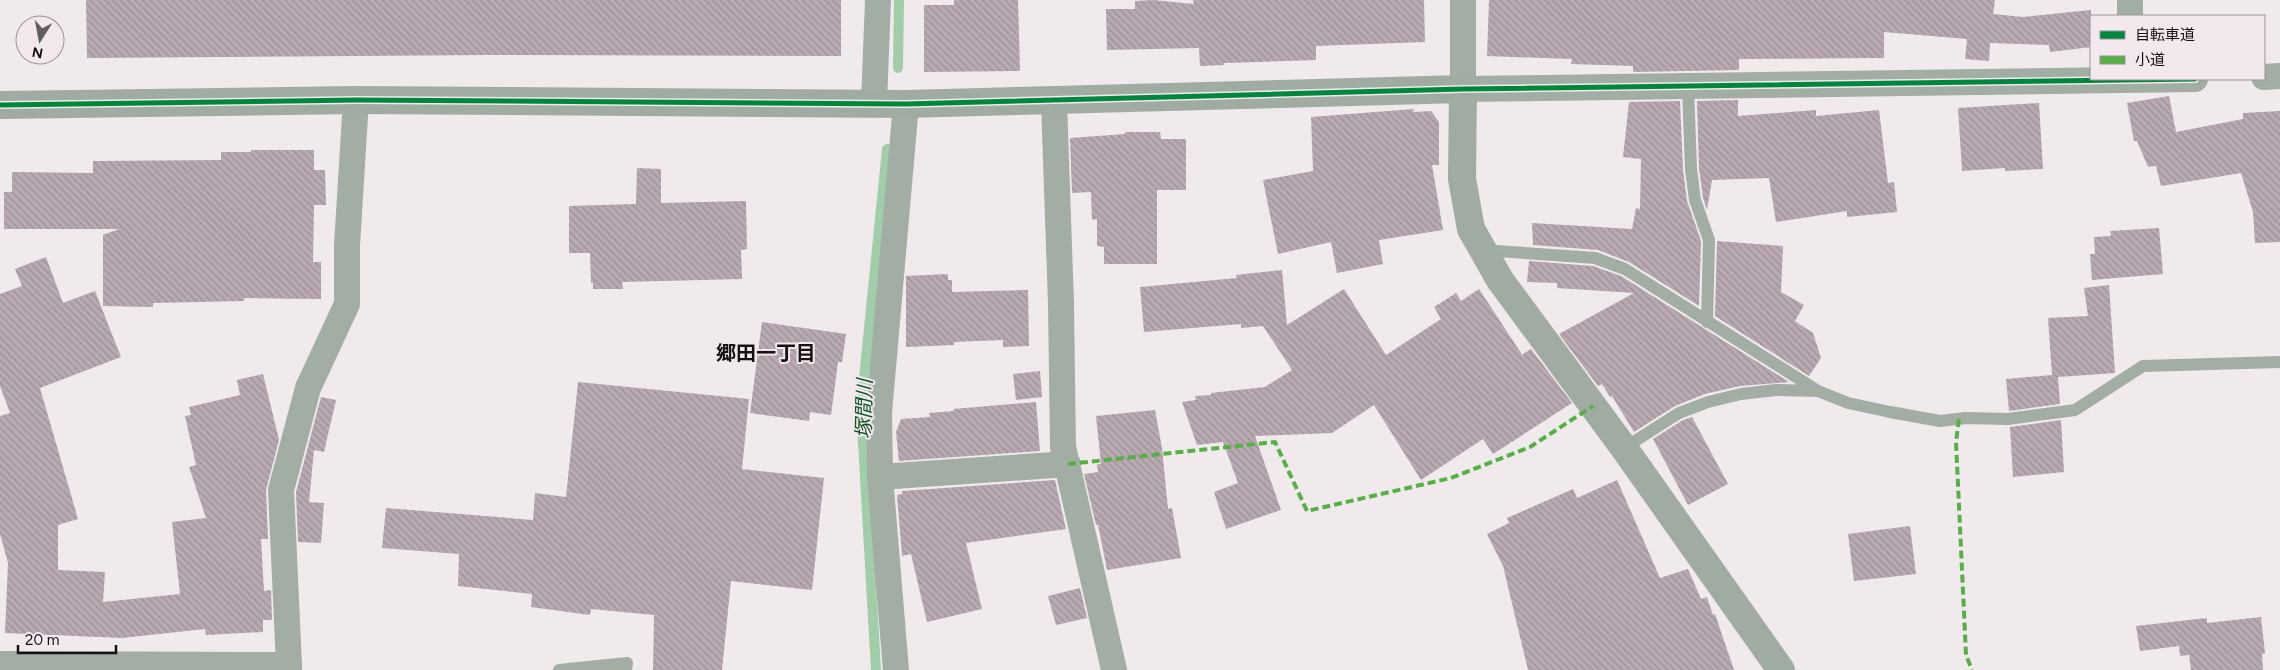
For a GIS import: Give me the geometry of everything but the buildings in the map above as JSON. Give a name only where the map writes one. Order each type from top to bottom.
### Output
[{"type":"street","points":[[874,103],[878,0]]},
{"type":"street","points":[[1463,0],[1462,178],[1471,229],[1500,280],[1624,448],[1781,670]]},
{"type":"street","points":[[2130,0],[2130,15]]},
{"type":"street","points":[[2265,77],[2280,76]]},
{"type":"street","points":[[0,105],[356,100],[906,104],[1054,102],[1463,90],[2131,80]]},
{"type":"street","points":[[0,664],[97,667],[289,668],[281,490],[308,388],[347,304],[347,245],[356,100]]},
{"type":"street","points":[[1054,102],[1062,304],[1064,447],[1114,670]]},
{"type":"street","points":[[896,670],[880,477],[879,413],[906,104]]},
{"type":"street","points":[[880,477],[1068,464]]},
{"type":"lane","points":[[1688,86],[1691,169],[1695,200],[1709,240],[1707,322]]},
{"type":"lane","points":[[1483,250],[1595,258],[1624,269],[1818,391],[1856,405],[1940,421],[1966,418],[2008,419],[2075,410],[2143,366],[2280,362]]},
{"type":"lane","points":[[1624,448],[1679,413],[1708,402],[1741,394],[1776,390],[1818,391]]},
{"type":"lane","points":[[559,670],[627,663],[626,670]]},
{"type":"waterway","name":"塚間川","points":[[898,68],[899,0]]},
{"type":"waterway","name":"塚間川","points":[[876,670],[861,408],[887,149]]},
{"type":"marked path","points":[[1068,464],[1275,442],[1307,511],[1451,478],[1530,447],[1593,406]]},
{"type":"marked path","points":[[1959,419],[1956,442],[1966,655],[1972,670]]},
{"type":"cycle path","points":[[0,105],[356,100],[906,104],[1463,89],[2122,80]]},
{"type":"district","name":"郷田一丁目","points":[[766,353]]}]
